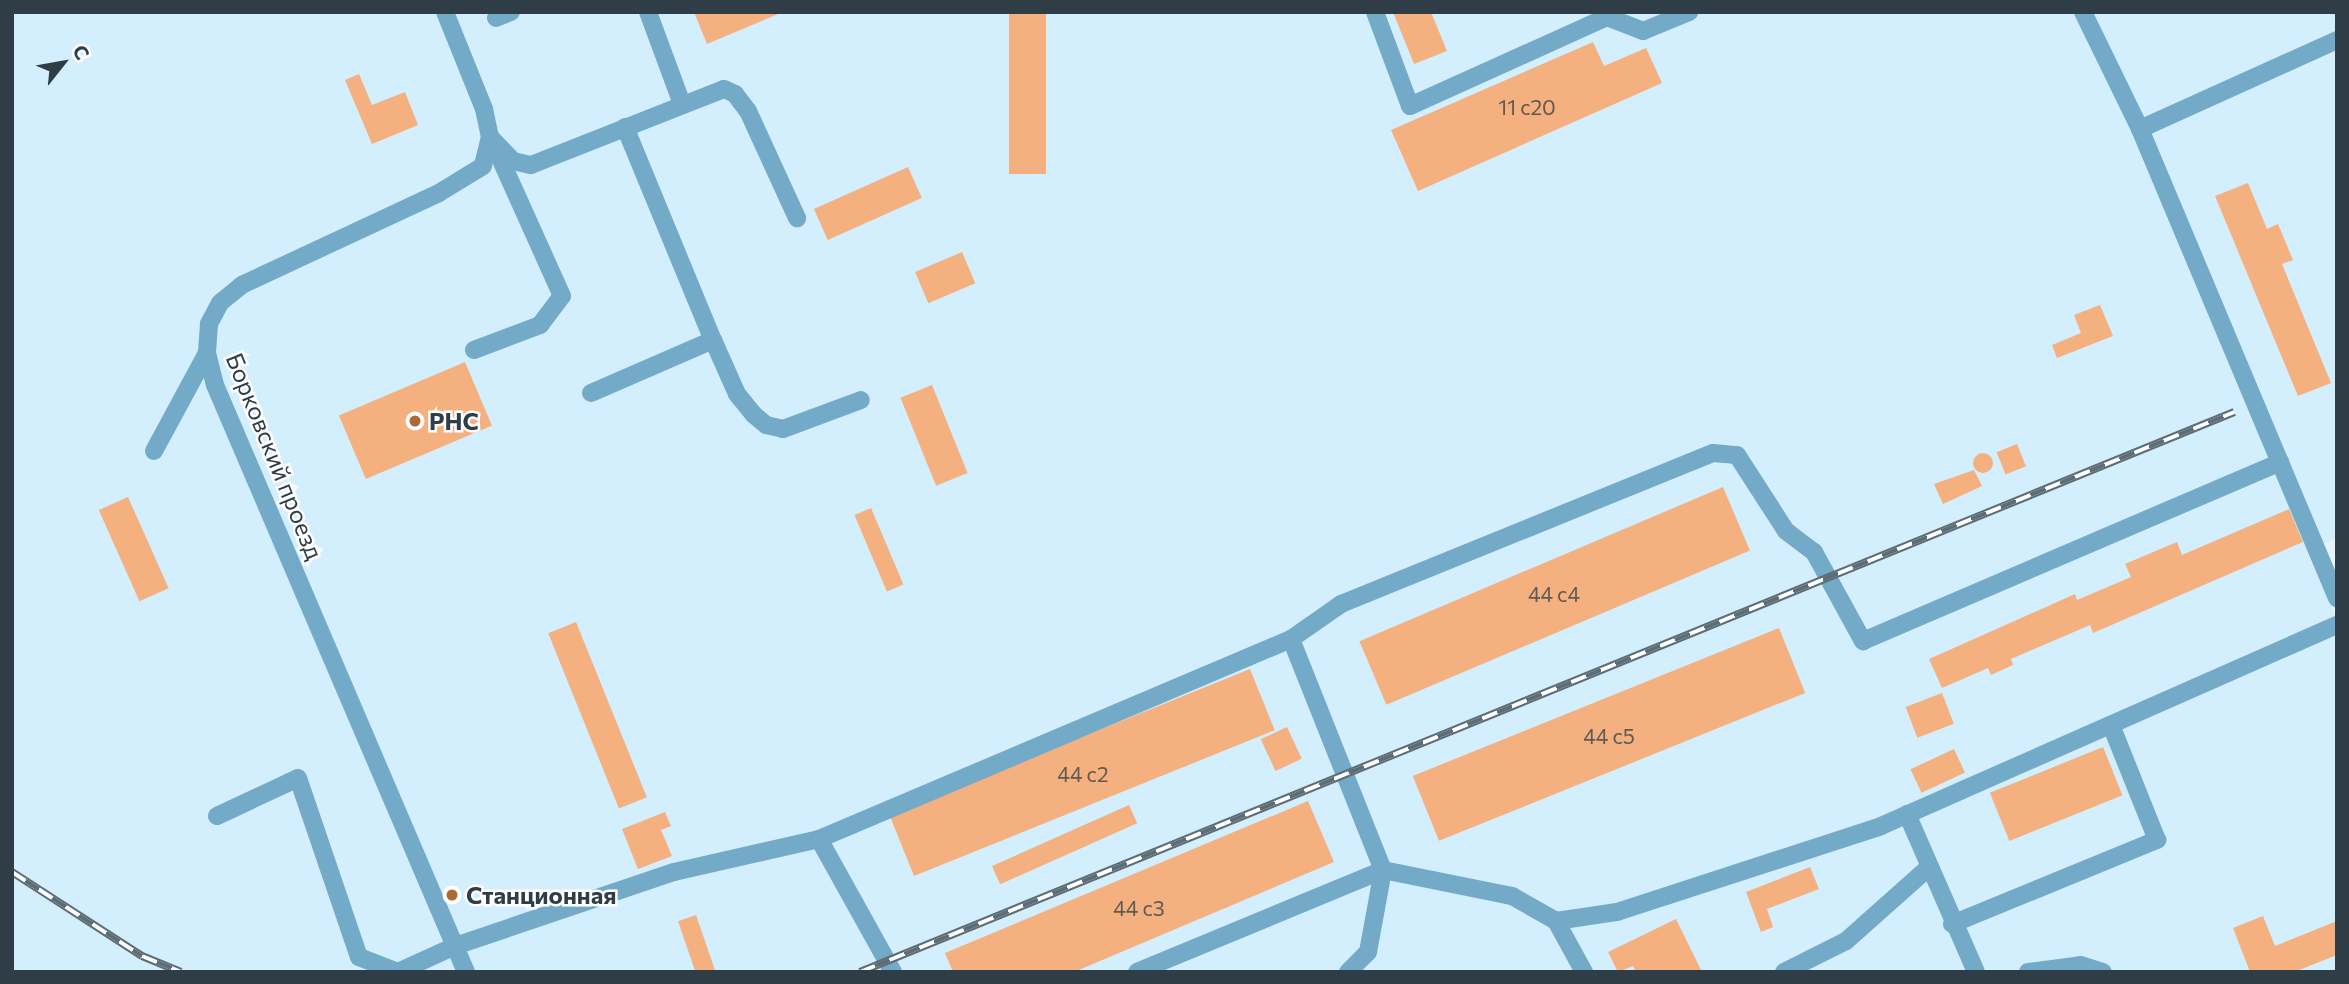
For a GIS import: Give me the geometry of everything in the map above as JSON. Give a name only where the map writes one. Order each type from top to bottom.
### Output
[{"type":"street","points":[[445,12],[484,108],[490,137],[562,296],[540,325],[474,350]]},
{"type":"street","points":[[648,12],[682,104]]},
{"type":"street","points":[[1374,12],[1410,106],[1607,17],[1643,31],[1689,12]]},
{"type":"street","points":[[2083,12],[2140,129],[2337,598]]},
{"type":"street","points":[[2140,129],[2337,40]]},
{"type":"street","points":[[490,137],[513,161],[531,165],[724,89],[742,100],[797,218]]},
{"type":"street","points":[[625,127],[737,394],[766,425],[783,429],[861,400]]},
{"type":"street","name":"Борковский проезд","points":[[466,972],[215,385],[207,353],[209,324],[220,303],[242,285],[476,174],[488,157],[490,137]]},
{"type":"street","points":[[591,393],[713,340]]},
{"type":"street","points":[[154,451],[207,353]]},
{"type":"street","points":[[217,816],[298,778],[359,957],[398,972],[455,946],[674,873],[819,839],[1291,639],[1341,604],[1713,453],[1737,455],[1786,531],[1814,552],[1863,641],[2280,462]]},
{"type":"street","points":[[1556,921],[1617,912],[1907,814],[2337,625]]},
{"type":"street","points":[[1291,639],[1383,870],[1368,952],[1348,972]]},
{"type":"street","points":[[1952,924],[2157,840],[2111,724]]},
{"type":"street","points":[[1907,814],[1952,924],[1967,970]]},
{"type":"street","points":[[819,839],[893,972]]},
{"type":"street","points":[[1784,972],[1846,941],[1929,867]]},
{"type":"street","points":[[1137,972],[1383,870],[1512,896],[1556,921],[1584,972]]},
{"type":"street","points":[[2028,972],[2081,965],[2103,972]]},
{"type":"shaded area","points":[[12,12],[2337,12],[2337,538],[2308,550],[2337,620],[2337,972],[12,972]]},
{"type":"building","points":[[694,12],[783,12],[707,44]]},
{"type":"building","points":[[1009,12],[1046,12],[1046,174],[1009,174]]},
{"type":"building","points":[[1393,12],[1431,12],[1447,51],[1414,64]]},
{"type":"building","points":[[1593,42],[1604,66],[1646,48],[1662,83],[1418,191],[1391,130]]},
{"type":"building","points":[[359,74],[372,105],[405,92],[418,125],[372,144],[345,80]]},
{"type":"building","points":[[908,167],[922,198],[828,240],[814,209]]},
{"type":"building","points":[[2248,183],[2267,229],[2278,224],[2293,260],[2282,264],[2331,383],[2298,396],[2215,196]]},
{"type":"building","points":[[962,252],[975,283],[928,303],[915,272]]},
{"type":"building","points":[[2100,305],[2113,336],[2057,358],[2052,345],[2081,333],[2074,315]]},
{"type":"building","name":"РНС","points":[[465,362],[492,426],[366,479],[339,416]]},
{"type":"building","points":[[932,385],[968,473],[936,486],[900,398]]},
{"type":"building","points":[[2017,444],[2026,466],[2006,474],[1997,452]]},
{"type":"building","points":[[1983,453],[1990,456],[1993,463],[1990,470],[1983,473],[1976,470],[1973,463],[1976,456]]},
{"type":"building","points":[[1974,470],[1982,486],[1943,504],[1934,484]]},
{"type":"building","points":[[1723,487],[1750,551],[1386,705],[1359,641]]},
{"type":"building","points":[[128,497],[169,588],[139,601],[99,510]]},
{"type":"building","points":[[871,508],[903,584],[887,591],[854,515]]},
{"type":"building","points":[[2289,509],[2303,542],[2093,633],[2090,625],[2011,659],[2013,665],[1991,675],[1988,668],[1942,688],[1929,659],[2075,594],[2077,600],[2131,577],[2125,564],[2177,542],[2182,555]]},
{"type":"building","points":[[576,622],[647,797],[619,808],[548,633]]},
{"type":"building","points":[[1779,628],[1805,693],[1439,841],[1413,776]]},
{"type":"building","points":[[1250,669],[1275,730],[914,876],[889,815]]},
{"type":"building","points":[[1942,693],[1954,724],[1917,738],[1906,707]]},
{"type":"building","points":[[1287,727],[1302,759],[1276,771],[1261,739]]},
{"type":"building","points":[[2103,747],[2122,795],[2009,841],[1990,793]]},
{"type":"building","points":[[1954,749],[1965,773],[1921,793],[1910,769]]},
{"type":"building","points":[[1308,801],[1334,862],[1074,972],[953,972],[945,953]]},
{"type":"building","points":[[1129,805],[1137,823],[1000,884],[992,866]]},
{"type":"building","points":[[665,812],[671,826],[661,830],[672,856],[638,869],[622,829]]},
{"type":"building","points":[[1810,867],[1819,889],[1767,909],[1773,927],[1761,932],[1746,892]]},
{"type":"building","points":[[696,915],[716,972],[696,972],[678,921]]},
{"type":"building","points":[[2263,916],[2275,946],[2337,921],[2337,955],[2294,972],[2250,972],[2233,928]]},
{"type":"building","points":[[1676,919],[1702,972],[1636,972],[1633,966],[1618,972],[1608,952]]},
{"type":"railway","points":[[860,972],[2234,412]]},
{"type":"railway","points":[[12,872],[142,956],[181,972]]},
{"type":"place","name":"РНС","points":[[415,421]]},
{"type":"place","name":"Станционная","points":[[452,895]]}]
